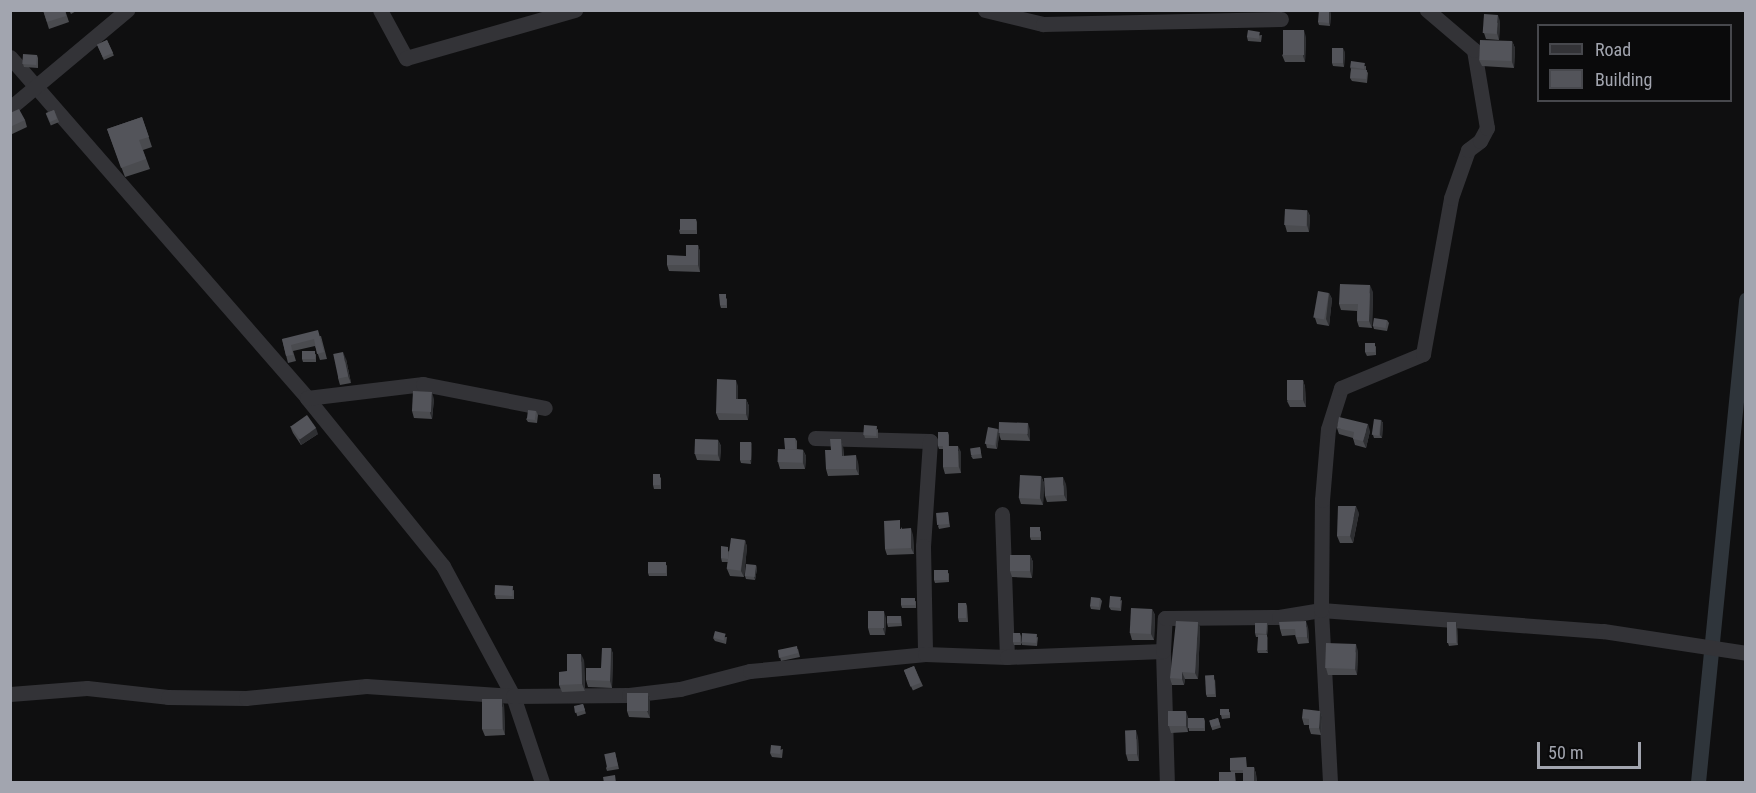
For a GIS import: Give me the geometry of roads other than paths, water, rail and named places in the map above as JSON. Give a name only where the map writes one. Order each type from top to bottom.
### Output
[{"type":"street","points":[[10,108],[127,10]]},
{"type":"street","points":[[380,10],[406,58],[575,10]]},
{"type":"street","points":[[985,10],[1042,24],[1281,19]]},
{"type":"street","points":[[1330,783],[1321,610],[1322,500],[1328,429],[1341,388],[1423,354],[1451,198],[1468,150],[1480,141],[1487,128],[1474,51],[1427,10]]},
{"type":"street","points":[[10,57],[307,398],[443,566],[513,696],[542,783]]},
{"type":"street","points":[[307,398],[423,384],[545,408]]},
{"type":"street","points":[[815,438],[930,441],[923,546],[926,654]]},
{"type":"street","points":[[1002,514],[1007,657]]},
{"type":"street","points":[[1167,783],[1163,651],[1166,618],[1280,617],[1321,610],[1603,631],[1743,653]]},
{"type":"street","points":[[10,694],[87,688],[168,697],[246,698],[366,686],[513,696],[629,695],[680,689],[750,671],[926,654],[1007,657],[1163,651]]},
{"type":"waterway","points":[[1698,782],[1746,299]]}]
